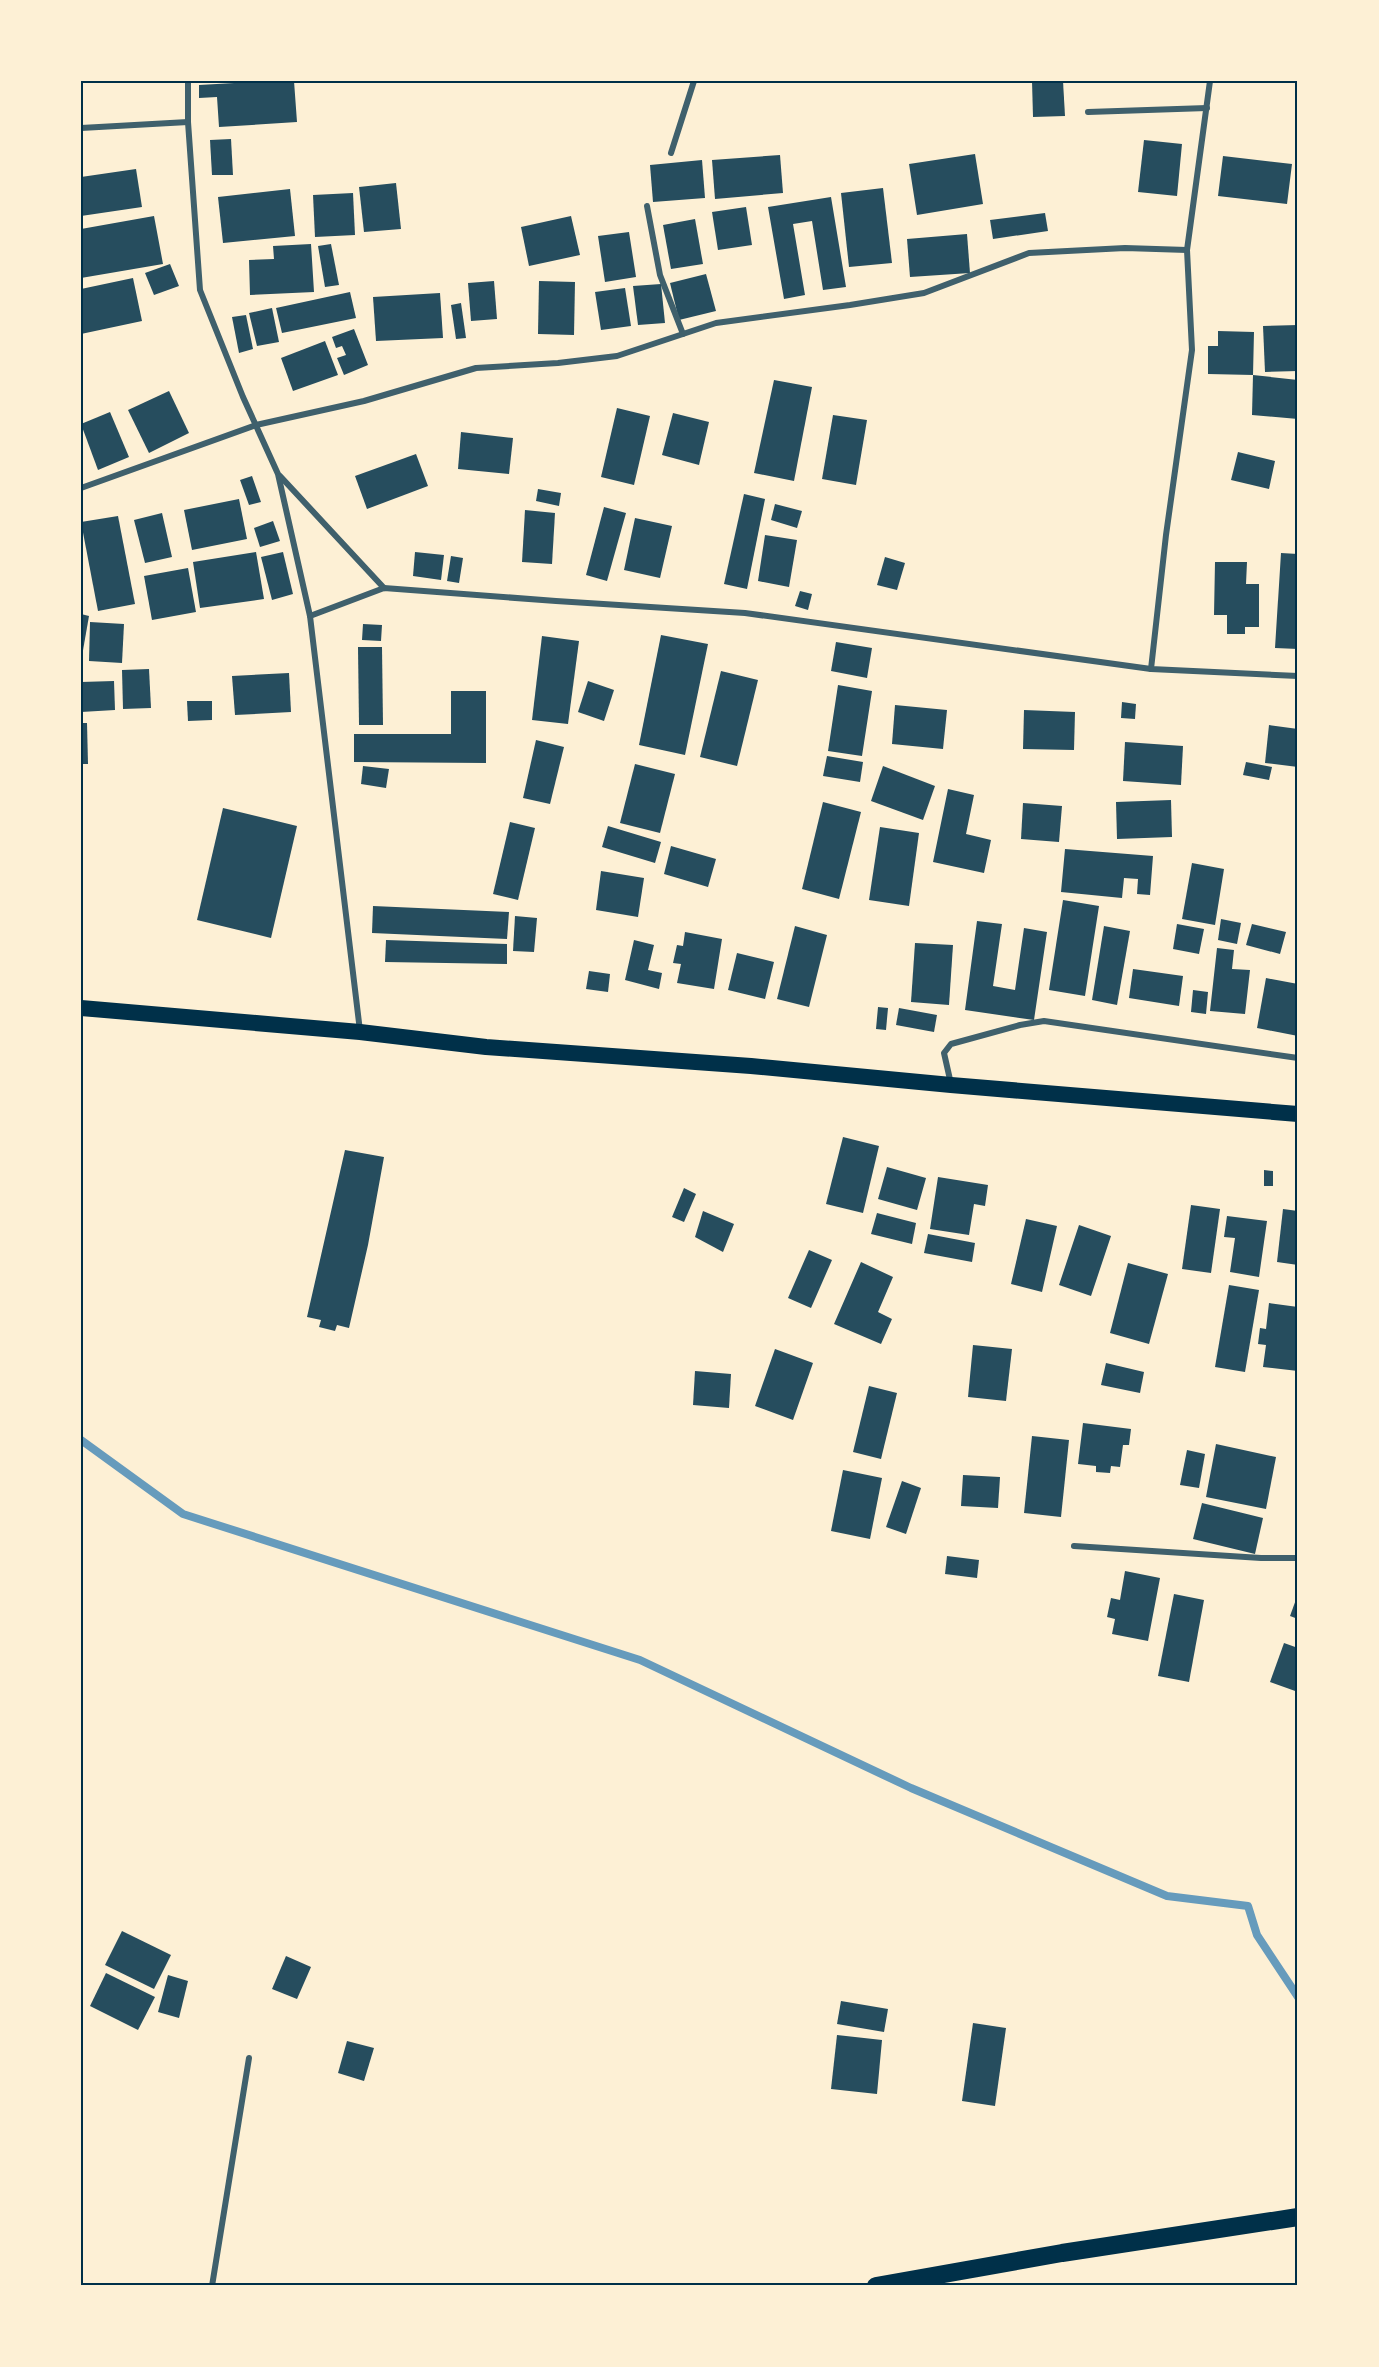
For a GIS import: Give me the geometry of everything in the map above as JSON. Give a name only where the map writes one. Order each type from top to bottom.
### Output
[{"type":"highway","points":[[81,1008],[360,1032],[486,1047],[751,1066],[1298,1114]]},
{"type":"highway","points":[[876,2286],[1062,2253],[1298,2217]]},
{"type":"street","points":[[188,81],[188,122],[200,290],[278,474],[310,616],[360,1032]]},
{"type":"street","points":[[671,153],[694,81]]},
{"type":"street","points":[[1151,669],[1166,535],[1192,350],[1187,249],[1210,81]]},
{"type":"street","points":[[1088,112],[1207,108]]},
{"type":"street","points":[[81,128],[188,122]]},
{"type":"street","points":[[647,206],[660,275],[683,334]]},
{"type":"street","points":[[81,488],[256,425],[364,401],[476,368],[558,363],[617,356],[716,323],[850,306],[924,293],[1029,253],[1125,248],[1187,249]]},
{"type":"street","points":[[278,474],[384,588]]},
{"type":"street","points":[[310,616],[384,588],[556,602],[745,613],[1151,669],[1298,676]]},
{"type":"street","points":[[951,1085],[944,1053],[951,1044],[1020,1025],[1044,1021],[1298,1058]]},
{"type":"street","points":[[1074,1546],[1261,1558],[1298,1558]]},
{"type":"street","points":[[212,2286],[249,2058]]},
{"type":"building","points":[[294,81],[297,122],[219,127],[217,97],[199,98],[199,85]]},
{"type":"building","points":[[1032,81],[1063,81],[1065,116],[1033,117]]},
{"type":"building","points":[[231,139],[233,175],[212,175],[210,140]]},
{"type":"building","points":[[1144,140],[1182,144],[1177,196],[1138,192]]},
{"type":"building","points":[[975,154],[983,204],[917,215],[909,164]]},
{"type":"building","points":[[780,155],[783,193],[715,199],[712,160]]},
{"type":"building","points":[[1223,156],[1292,164],[1287,204],[1218,196]]},
{"type":"building","points":[[702,160],[705,198],[653,202],[650,165]]},
{"type":"building","points":[[136,169],[142,207],[81,216],[81,177]]},
{"type":"building","points":[[396,183],[401,229],[364,232],[359,187]]},
{"type":"building","points":[[883,188],[892,263],[849,267],[841,193]]},
{"type":"building","points":[[290,189],[295,236],[223,243],[218,197]]},
{"type":"building","points":[[353,193],[355,235],[315,237],[313,195]]},
{"type":"building","points":[[831,197],[846,287],[823,290],[812,221],[793,224],[805,295],[784,299],[768,207]]},
{"type":"building","points":[[746,207],[752,245],[718,250],[712,212]]},
{"type":"building","points":[[1045,213],[1048,231],[993,239],[990,220]]},
{"type":"building","points":[[154,216],[163,264],[81,278],[81,229]]},
{"type":"building","points":[[571,216],[580,255],[529,266],[521,227]]},
{"type":"building","points":[[695,219],[703,264],[671,269],[663,225]]},
{"type":"building","points":[[629,232],[636,277],[605,282],[598,236]]},
{"type":"building","points":[[967,234],[970,273],[910,277],[907,239]]},
{"type":"building","points":[[311,244],[314,292],[250,295],[249,260],[274,259],[273,246]]},
{"type":"building","points":[[331,244],[339,285],[325,287],[318,246]]},
{"type":"building","points":[[170,264],[179,286],[154,295],[145,273]]},
{"type":"building","points":[[706,274],[716,311],[679,320],[670,283]]},
{"type":"building","points":[[133,278],[142,321],[81,334],[81,289]]},
{"type":"building","points":[[494,281],[497,319],[471,321],[468,283]]},
{"type":"building","points":[[539,281],[575,282],[574,335],[538,334]]},
{"type":"building","points":[[661,284],[665,323],[638,325],[633,286]]},
{"type":"building","points":[[625,288],[631,326],[601,330],[595,292]]},
{"type":"building","points":[[350,292],[356,318],[282,333],[276,308]]},
{"type":"building","points":[[440,293],[443,338],[376,341],[373,297]]},
{"type":"building","points":[[461,303],[466,338],[456,339],[451,305]]},
{"type":"building","points":[[272,308],[279,342],[257,346],[249,313]]},
{"type":"building","points":[[246,315],[253,349],[239,353],[232,317]]},
{"type":"building","points":[[1298,325],[1298,371],[1265,372],[1263,326]]},
{"type":"building","points":[[354,329],[368,365],[344,375],[337,358],[346,355],[342,346],[336,348],[332,337]]},
{"type":"building","points":[[1218,331],[1254,332],[1253,375],[1208,374],[1208,346],[1218,346]]},
{"type":"building","points":[[325,341],[338,375],[293,391],[281,358]]},
{"type":"building","points":[[1253,375],[1298,380],[1298,419],[1252,415]]},
{"type":"building","points":[[774,380],[812,387],[794,481],[754,473]]},
{"type":"building","points":[[169,391],[189,433],[149,453],[128,410]]},
{"type":"building","points":[[617,408],[650,416],[634,485],[601,477]]},
{"type":"building","points":[[110,412],[129,457],[98,470],[81,424]]},
{"type":"building","points":[[673,413],[709,422],[699,465],[662,455]]},
{"type":"building","points":[[833,415],[867,420],[856,485],[822,479]]},
{"type":"building","points":[[461,432],[513,438],[509,474],[458,469]]},
{"type":"building","points":[[1238,452],[1275,461],[1269,489],[1231,480]]},
{"type":"building","points":[[416,454],[428,486],[367,509],[355,476]]},
{"type":"building","points":[[252,476],[261,502],[249,505],[240,480]]},
{"type":"building","points":[[538,489],[561,493],[559,506],[536,501]]},
{"type":"building","points":[[744,494],[765,499],[747,589],[724,584]]},
{"type":"building","points":[[239,499],[247,539],[192,550],[184,510]]},
{"type":"building","points":[[775,504],[802,511],[797,528],[771,520]]},
{"type":"building","points":[[604,507],[626,513],[607,581],[586,575]]},
{"type":"building","points":[[525,510],[555,513],[552,564],[522,562]]},
{"type":"building","points":[[162,513],[172,557],[145,563],[134,520]]},
{"type":"building","points":[[118,516],[135,604],[98,611],[81,522]]},
{"type":"building","points":[[635,518],[672,526],[660,578],[624,570]]},
{"type":"building","points":[[273,521],[280,541],[260,547],[254,528]]},
{"type":"building","points":[[765,535],[797,540],[789,587],[758,581]]},
{"type":"building","points":[[256,552],[264,599],[200,608],[193,562]]},
{"type":"building","points":[[283,552],[293,594],[272,600],[261,557]]},
{"type":"building","points":[[415,552],[444,555],[441,580],[413,576]]},
{"type":"building","points":[[1281,553],[1298,554],[1298,649],[1275,648]]},
{"type":"building","points":[[451,556],[463,558],[459,583],[447,581]]},
{"type":"building","points":[[885,557],[905,563],[897,590],[877,585]]},
{"type":"building","points":[[1215,562],[1247,562],[1246,584],[1259,584],[1259,627],[1245,627],[1245,634],[1227,634],[1227,615],[1214,615]]},
{"type":"building","points":[[188,568],[196,612],[152,620],[144,576]]},
{"type":"building","points":[[800,591],[812,594],[808,610],[795,606]]},
{"type":"building","points":[[81,614],[89,616],[82,656],[81,656]]},
{"type":"building","points":[[90,622],[124,624],[122,663],[89,661]]},
{"type":"building","points":[[363,624],[382,625],[381,641],[362,640]]},
{"type":"building","points":[[661,635],[708,644],[685,755],[639,745]]},
{"type":"building","points":[[542,636],[579,641],[568,724],[532,720]]},
{"type":"building","points":[[836,642],[872,648],[867,678],[831,671]]},
{"type":"building","points":[[358,647],[382,647],[383,725],[359,725]]},
{"type":"building","points":[[149,669],[151,708],[123,709],[122,670]]},
{"type":"building","points":[[721,671],[758,680],[737,766],[700,757]]},
{"type":"building","points":[[289,673],[291,712],[235,715],[232,676]]},
{"type":"building","points":[[114,681],[115,710],[81,712],[81,682]]},
{"type":"building","points":[[588,681],[614,690],[604,721],[578,712]]},
{"type":"building","points":[[838,685],[872,691],[862,756],[828,751]]},
{"type":"building","points":[[451,691],[486,691],[486,763],[354,762],[354,734],[451,734]]},
{"type":"building","points":[[187,701],[212,701],[212,720],[188,721]]},
{"type":"building","points":[[1122,702],[1136,704],[1135,719],[1121,718]]},
{"type":"building","points":[[895,705],[947,710],[943,749],[892,744]]},
{"type":"building","points":[[1024,710],[1075,712],[1074,750],[1023,749]]},
{"type":"building","points":[[81,723],[87,723],[88,764],[81,764]]},
{"type":"building","points":[[1269,725],[1298,729],[1298,767],[1265,763]]},
{"type":"building","points":[[536,740],[564,747],[550,804],[523,798]]},
{"type":"building","points":[[1125,742],[1183,746],[1181,785],[1123,781]]},
{"type":"building","points":[[827,756],[863,762],[860,782],[823,776]]},
{"type":"building","points":[[1246,762],[1272,767],[1269,780],[1243,775]]},
{"type":"building","points":[[635,764],[675,774],[660,833],[620,823]]},
{"type":"building","points":[[363,766],[389,769],[386,788],[361,784]]},
{"type":"building","points":[[883,766],[935,786],[923,820],[871,801]]},
{"type":"building","points":[[948,789],[974,795],[966,834],[991,840],[984,873],[933,862]]},
{"type":"building","points":[[1171,800],[1172,837],[1117,839],[1116,802]]},
{"type":"building","points":[[823,802],[861,812],[839,899],[802,889]]},
{"type":"building","points":[[1023,803],[1062,806],[1059,842],[1021,839]]},
{"type":"building","points":[[223,808],[297,826],[271,938],[197,920]]},
{"type":"building","points":[[510,822],[535,828],[518,900],[493,894]]},
{"type":"building","points":[[608,826],[661,842],[655,863],[602,847]]},
{"type":"building","points":[[880,827],[919,833],[909,906],[869,900]]},
{"type":"building","points":[[671,846],[716,859],[708,887],[664,874]]},
{"type":"building","points":[[1065,849],[1153,856],[1150,895],[1137,894],[1138,879],[1124,878],[1122,898],[1061,892]]},
{"type":"building","points":[[1192,863],[1224,869],[1215,925],[1182,919]]},
{"type":"building","points":[[601,871],[644,878],[638,917],[596,910]]},
{"type":"building","points":[[1063,900],[1099,906],[1085,996],[1049,990]]},
{"type":"building","points":[[373,906],[509,912],[507,939],[372,933]]},
{"type":"building","points":[[515,916],[537,918],[534,952],[513,951]]},
{"type":"building","points":[[1221,919],[1241,923],[1237,944],[1218,940]]},
{"type":"building","points":[[977,921],[1002,924],[993,986],[1015,990],[1024,928],[1047,932],[1034,1020],[965,1010]]},
{"type":"building","points":[[1177,924],[1204,929],[1199,954],[1173,949]]},
{"type":"building","points":[[1252,924],[1286,932],[1280,954],[1246,945]]},
{"type":"building","points":[[795,926],[827,935],[809,1007],[777,999]]},
{"type":"building","points":[[1104,926],[1130,931],[1117,1005],[1092,1000]]},
{"type":"building","points":[[685,932],[722,939],[714,989],[677,983],[681,964],[673,963],[677,945],[683,946]]},
{"type":"building","points":[[386,940],[507,944],[507,964],[385,962]]},
{"type":"building","points":[[634,940],[654,945],[648,970],[662,973],[659,989],[625,980]]},
{"type":"building","points":[[915,943],[953,945],[949,1005],[911,1002]]},
{"type":"building","points":[[1217,948],[1234,950],[1232,969],[1250,970],[1245,1014],[1210,1011]]},
{"type":"building","points":[[737,953],[774,962],[765,999],[728,990]]},
{"type":"building","points":[[1133,969],[1183,976],[1179,1006],[1129,998]]},
{"type":"building","points":[[589,971],[610,974],[608,992],[586,989]]},
{"type":"building","points":[[1266,978],[1298,984],[1298,1036],[1257,1028]]},
{"type":"building","points":[[1193,990],[1208,992],[1206,1014],[1191,1012]]},
{"type":"building","points":[[878,1007],[888,1008],[886,1030],[876,1029]]},
{"type":"building","points":[[899,1008],[937,1015],[934,1032],[896,1025]]},
{"type":"building","points":[[843,1137],[879,1146],[863,1213],[826,1204]]},
{"type":"building","points":[[345,1150],[384,1157],[368,1245],[349,1328],[337,1325],[335,1331],[319,1327],[321,1320],[307,1317]]},
{"type":"building","points":[[887,1167],[926,1178],[917,1210],[878,1199]]},
{"type":"building","points":[[1264,1170],[1273,1171],[1273,1186],[1264,1186]]},
{"type":"building","points":[[938,1177],[988,1185],[985,1206],[974,1204],[969,1235],[930,1229]]},
{"type":"building","points":[[684,1188],[696,1194],[684,1222],[672,1217]]},
{"type":"building","points":[[1191,1205],[1220,1209],[1211,1273],[1182,1269]]},
{"type":"building","points":[[1283,1209],[1298,1211],[1298,1265],[1277,1262]]},
{"type":"building","points":[[703,1211],[734,1224],[723,1252],[695,1237]]},
{"type":"building","points":[[877,1213],[916,1223],[912,1244],[871,1234]]},
{"type":"building","points":[[1227,1216],[1267,1221],[1259,1277],[1230,1272],[1235,1238],[1224,1237]]},
{"type":"building","points":[[1026,1219],[1057,1226],[1042,1292],[1011,1284]]},
{"type":"building","points":[[1079,1225],[1111,1236],[1091,1296],[1059,1285]]},
{"type":"building","points":[[928,1234],[975,1243],[972,1262],[924,1253]]},
{"type":"building","points":[[809,1250],[832,1260],[811,1308],[788,1298]]},
{"type":"building","points":[[861,1262],[893,1277],[878,1312],[892,1319],[881,1344],[834,1324]]},
{"type":"building","points":[[1128,1263],[1168,1274],[1149,1344],[1110,1333]]},
{"type":"building","points":[[1229,1285],[1259,1290],[1245,1372],[1215,1367]]},
{"type":"building","points":[[1269,1303],[1298,1307],[1298,1371],[1263,1367],[1266,1345],[1258,1344],[1260,1328],[1266,1329]]},
{"type":"building","points":[[973,1345],[1012,1349],[1006,1401],[968,1397]]},
{"type":"building","points":[[775,1349],[813,1363],[793,1420],[755,1406]]},
{"type":"building","points":[[1106,1363],[1144,1372],[1140,1393],[1101,1385]]},
{"type":"building","points":[[695,1371],[731,1374],[729,1408],[693,1405]]},
{"type":"building","points":[[869,1386],[897,1393],[881,1459],[853,1452]]},
{"type":"building","points":[[1083,1423],[1131,1429],[1129,1445],[1123,1445],[1120,1467],[1111,1466],[1110,1473],[1096,1472],[1096,1466],[1078,1464]]},
{"type":"building","points":[[1032,1436],[1069,1440],[1061,1517],[1024,1513]]},
{"type":"building","points":[[1216,1444],[1276,1457],[1266,1509],[1206,1497]]},
{"type":"building","points":[[1187,1450],[1205,1454],[1199,1488],[1180,1485]]},
{"type":"building","points":[[843,1470],[882,1478],[870,1539],[831,1531]]},
{"type":"building","points":[[963,1475],[1000,1477],[998,1508],[961,1506]]},
{"type":"building","points":[[902,1481],[921,1488],[906,1534],[886,1527]]},
{"type":"building","points":[[1202,1503],[1263,1518],[1255,1554],[1193,1539]]},
{"type":"building","points":[[947,1556],[979,1560],[977,1578],[945,1574]]},
{"type":"building","points":[[1125,1571],[1160,1578],[1148,1641],[1112,1634],[1115,1619],[1107,1617],[1111,1598],[1120,1600]]},
{"type":"building","points":[[1174,1594],[1204,1600],[1189,1682],[1158,1676]]},
{"type":"building","points":[[1298,1594],[1298,1619],[1290,1616]]},
{"type":"building","points":[[1284,1643],[1298,1648],[1298,1692],[1270,1682]]},
{"type":"building","points":[[122,1931],[171,1955],[154,1989],[105,1965]]},
{"type":"building","points":[[286,1956],[311,1967],[297,1999],[272,1989]]},
{"type":"building","points":[[106,1973],[155,1997],[138,2030],[90,2006]]},
{"type":"building","points":[[168,1975],[188,1981],[179,2018],[158,2012]]},
{"type":"building","points":[[841,2001],[888,2009],[884,2032],[837,2024]]},
{"type":"building","points":[[973,2023],[1006,2028],[995,2106],[962,2101]]},
{"type":"building","points":[[837,2035],[882,2040],[877,2094],[831,2089]]},
{"type":"building","points":[[347,2041],[374,2048],[364,2081],[338,2073]]},
{"type":"waterway","points":[[81,1440],[183,1514],[640,1660],[911,1788],[1167,1896],[1248,1906],[1257,1935],[1298,1997]]}]
